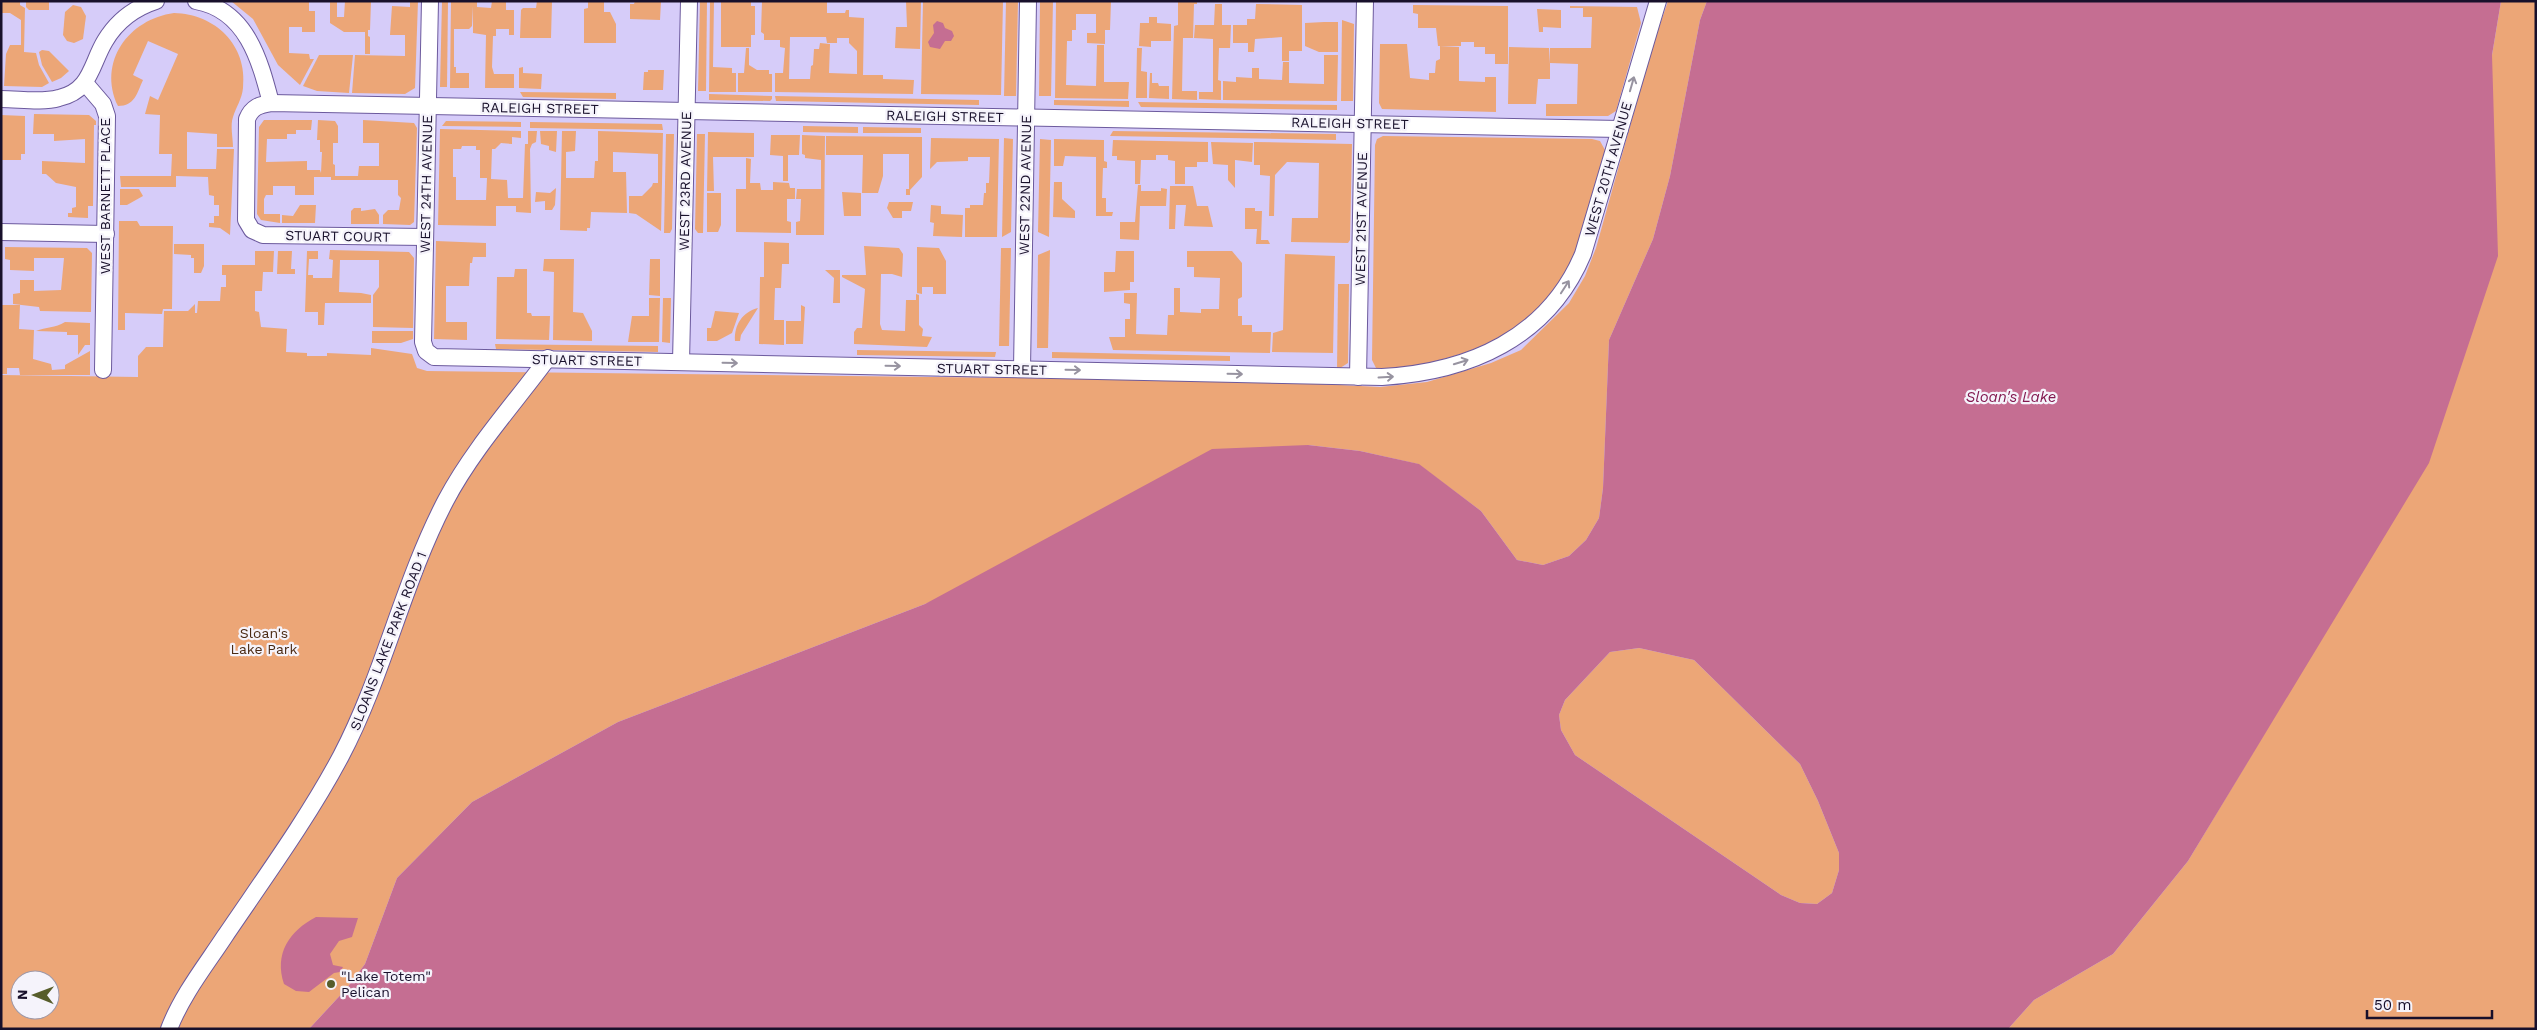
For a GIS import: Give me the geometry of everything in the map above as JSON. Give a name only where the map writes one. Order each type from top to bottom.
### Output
[{"type":"street","points":[[1,99],[59,98],[73,93],[85,83],[93,71],[104,43],[113,29],[139,8],[156,1]]},
{"type":"street","points":[[196,1],[227,15],[240,26],[252,42],[260,61],[271,103]]},
{"type":"street","name":"WEST 24TH AVENUE","points":[[430,1],[423,342],[430,355],[439,358]]},
{"type":"street","name":"WEST 23RD AVENUE","points":[[681,362],[688,1]]},
{"type":"street","name":"WEST 22ND AVENUE","points":[[1022,369],[1028,1]]},
{"type":"street","name":"WEST 21ST AVENUE","points":[[1358,377],[1365,1]]},
{"type":"street","name":"WEST 20TH AVENUE","points":[[1533,324],[1551,307],[1575,272],[1595,216],[1658,1]]},
{"type":"street","name":"WEST BARNETT PLACE","points":[[85,83],[103,104],[107,116],[103,370]]},
{"type":"street","name":"RALEIGH STREET","points":[[271,103],[1620,129]]},
{"type":"street","name":"STUART COURT","points":[[271,103],[254,108],[247,119],[246,220],[252,230],[263,235],[425,237]]},
{"type":"street","points":[[1,232],[106,234]]},
{"type":"street","name":"STUART STREET","points":[[439,358],[548,358],[1358,377],[1393,376],[1482,356],[1515,339],[1533,324]]},
{"type":"street","name":"SLOANS LAKE PARK ROAD 1","points":[[169,1029],[193,984],[296,830],[341,756],[365,707],[385,657],[416,567],[446,500],[477,454],[548,358]]},
{"type":"green space","points":[[1,1],[20,2],[20,5],[25,8],[24,52],[36,53],[39,65],[49,83],[42,87],[4,86],[6,54],[10,45],[21,45],[21,20],[10,13],[1,13]]},
{"type":"green space","points":[[26,1],[49,1],[49,10],[29,10],[26,7]]},
{"type":"green space","points":[[231,1],[309,1],[309,11],[315,11],[315,32],[302,32],[302,27],[289,27],[289,53],[309,54],[310,59],[314,59],[300,85],[278,65],[253,19]]},
{"type":"green space","points":[[330,1],[337,1],[337,17],[344,17],[345,1],[371,1],[370,30],[368,30],[370,54],[365,54],[365,32],[344,32],[330,23]]},
{"type":"green space","points":[[410,1],[418,1],[415,88],[405,94],[352,93],[355,55],[405,56],[405,35],[390,35],[392,6],[410,7]]},
{"type":"green space","points":[[442,1],[448,1],[447,87],[440,87]]},
{"type":"green space","points":[[451,1],[477,1],[477,7],[491,8],[492,1],[506,1],[506,10],[514,10],[514,35],[509,35],[509,29],[496,29],[496,36],[493,36],[492,67],[494,74],[514,74],[514,88],[485,88],[486,35],[473,33],[473,6],[472,26],[469,29],[454,29],[454,67],[456,67],[456,73],[469,73],[469,88],[450,88]]},
{"type":"green space","points":[[537,1],[552,1],[551,38],[520,38],[521,10],[523,8],[536,8]]},
{"type":"green space","points":[[588,1],[604,1],[604,12],[610,12],[616,24],[616,43],[584,43],[584,9],[588,8]]},
{"type":"green space","points":[[635,1],[661,1],[660,20],[630,19],[630,4],[634,4]]},
{"type":"green space","points":[[700,1],[707,1],[706,91],[698,91]]},
{"type":"green space","points":[[710,1],[714,1],[713,67],[732,68],[732,73],[736,73],[736,92],[709,92]]},
{"type":"green space","points":[[721,1],[751,1],[751,6],[755,6],[755,35],[751,35],[751,47],[721,47]]},
{"type":"green space","points":[[762,1],[827,1],[827,13],[845,13],[846,10],[849,10],[849,17],[864,18],[863,75],[883,75],[883,79],[914,80],[913,94],[775,92],[775,73],[783,73],[785,48],[780,47],[780,40],[764,40],[764,34],[761,32]],"holes":[[[790,37],[826,37],[827,43],[837,43],[837,38],[849,38],[849,43],[857,51],[857,74],[829,73],[830,44],[820,43],[819,49],[814,49],[810,79],[789,79]]]},
{"type":"green space","points":[[906,1],[921,1],[920,49],[895,48],[896,27],[907,27]]},
{"type":"green space","points":[[923,1],[1003,1],[1001,95],[921,94]]},
{"type":"green space","points":[[1006,1],[1018,1],[1016,96],[1004,96]]},
{"type":"green space","points":[[1040,1],[1053,1],[1051,96],[1039,96]]},
{"type":"green space","points":[[1056,1],[1111,1],[1110,30],[1105,30],[1105,44],[1087,43],[1087,33],[1096,33],[1096,14],[1076,14],[1076,30],[1072,30],[1072,41],[1067,41],[1066,85],[1096,86],[1097,45],[1104,45],[1104,82],[1129,82],[1128,99],[1055,98]]},
{"type":"green space","points":[[1178,1],[1197,1],[1197,4],[1194,4],[1193,38],[1183,38],[1182,91],[1197,91],[1197,100],[1172,99],[1174,26],[1178,25]]},
{"type":"green space","name":"Sloan's Lake Park","points":[[1668,1],[1707,1],[1700,20],[1670,176],[1653,239],[1609,340],[1603,488],[1599,518],[1586,540],[1569,556],[1543,565],[1517,560],[1481,511],[1418,464],[1360,451],[1308,445],[925,604],[618,722],[472,802],[397,878],[365,964],[347,988],[309,1029],[1,1029],[1,375],[138,377],[138,356],[146,347],[163,347],[164,311],[188,311],[195,304],[195,313],[197,313],[198,301],[220,301],[221,287],[226,287],[226,275],[222,275],[222,265],[255,265],[255,251],[274,251],[273,272],[263,272],[262,291],[255,291],[255,311],[259,312],[261,327],[287,329],[286,352],[307,353],[307,356],[327,356],[327,353],[371,355],[371,348],[412,354],[417,368],[427,371],[1260,381],[1380,387],[1427,382],[1491,363],[1521,350],[1569,303],[1585,276],[1596,248],[1651,51]]},
{"type":"green space","points":[[2501,1],[2536,1],[2536,1029],[2008,1029],[2034,1000],[2113,954],[2188,861],[2308,661],[2492,55]]},
{"type":"green space","points":[[1215,4],[1222,4],[1222,25],[1231,25],[1230,48],[1219,48],[1218,80],[1221,81],[1221,100],[1199,99],[1199,92],[1213,92],[1213,39],[1194,38],[1195,25],[1214,25]]},
{"type":"green space","points":[[1256,4],[1302,5],[1302,51],[1289,51],[1289,61],[1282,61],[1282,37],[1255,39],[1254,52],[1248,52],[1248,43],[1233,43],[1233,25],[1247,25],[1247,19],[1255,19]]},
{"type":"green space","points":[[73,5],[81,7],[86,16],[83,39],[74,43],[67,41],[63,35],[65,12]]},
{"type":"green space","points":[[1413,5],[1508,6],[1508,64],[1495,64],[1495,54],[1485,54],[1485,47],[1474,47],[1474,42],[1461,42],[1461,46],[1438,46],[1436,28],[1418,28],[1418,14],[1413,13]]},
{"type":"green space","points":[[1570,6],[1637,7],[1641,23],[1616,111],[1608,116],[1546,116],[1546,104],[1577,104],[1578,64],[1550,63],[1550,79],[1538,79],[1536,104],[1508,104],[1509,47],[1549,48],[1549,64],[1550,48],[1591,48],[1592,17],[1583,17],[1583,8],[1570,8]]},
{"type":"green space","points":[[1537,9],[1561,10],[1561,28],[1543,27],[1543,32],[1539,32]]},
{"type":"green space","points":[[174,13],[203,19],[215,26],[226,35],[240,58],[243,72],[243,88],[232,120],[233,147],[217,147],[217,134],[187,132],[187,169],[216,169],[217,149],[234,149],[230,235],[220,228],[209,227],[209,223],[214,223],[214,216],[219,216],[219,205],[214,205],[214,196],[209,195],[208,177],[176,176],[176,187],[121,187],[120,176],[171,176],[172,154],[159,154],[160,115],[145,114],[150,96],[158,100],[178,54],[148,41],[133,75],[143,80],[135,98],[128,104],[118,106],[113,90],[112,74],[115,59],[121,45],[131,33],[143,24],[158,17]]},
{"type":"green space","points":[[1149,17],[1157,17],[1157,23],[1171,24],[1171,41],[1151,41],[1151,47],[1139,46],[1140,23],[1149,23]]},
{"type":"green space","points":[[1342,20],[1354,24],[1353,101],[1341,101]]},
{"type":"green space","points":[[1338,22],[1338,52],[1319,52],[1305,46],[1305,23]]},
{"type":"green space","points":[[1380,44],[1407,44],[1410,78],[1429,80],[1429,73],[1435,73],[1436,61],[1440,59],[1440,46],[1459,47],[1459,81],[1485,82],[1485,77],[1496,77],[1496,112],[1382,109],[1379,103]]},
{"type":"green space","points":[[746,48],[749,48],[749,65],[757,70],[769,70],[769,74],[772,74],[772,92],[738,92],[738,73],[744,73]]},
{"type":"green space","points":[[1137,48],[1142,48],[1141,71],[1147,72],[1147,98],[1136,98]]},
{"type":"green space","points":[[42,50],[49,51],[69,71],[61,78],[52,82],[42,65],[39,52]]},
{"type":"green space","points":[[319,55],[353,55],[349,93],[317,91],[303,86]]},
{"type":"green space","points":[[1324,55],[1338,55],[1337,101],[1223,100],[1223,81],[1236,82],[1236,77],[1252,78],[1252,68],[1259,68],[1259,79],[1282,80],[1283,62],[1289,62],[1289,83],[1324,84]]},
{"type":"green space","points":[[523,67],[523,73],[542,74],[541,89],[519,88],[519,68]]},
{"type":"green space","points":[[648,70],[664,70],[663,90],[643,90],[644,72],[648,72]]},
{"type":"green space","points":[[1150,73],[1152,73],[1152,83],[1158,83],[1159,86],[1169,86],[1169,99],[1149,98]]},
{"type":"green space","points":[[520,92],[616,93],[616,99],[523,97]]},
{"type":"green space","points":[[709,94],[772,96],[772,99],[770,101],[709,100]]},
{"type":"green space","points":[[775,96],[979,100],[979,105],[776,101]]},
{"type":"green space","points":[[1054,100],[1129,101],[1129,107],[1054,105]]},
{"type":"green space","points":[[1138,102],[1337,105],[1337,110],[1141,107]]},
{"type":"green space","points":[[34,114],[89,115],[96,121],[96,125],[94,125],[93,206],[88,206],[88,218],[68,217],[68,213],[72,213],[72,208],[76,207],[76,187],[56,183],[46,174],[42,174],[42,161],[85,163],[85,139],[54,141],[54,134],[33,134]]},
{"type":"green space","points":[[1,115],[25,116],[25,154],[21,154],[21,160],[1,160]]},
{"type":"green space","points":[[264,120],[312,120],[311,130],[296,130],[296,134],[287,134],[287,139],[267,139],[266,162],[307,161],[307,170],[320,170],[321,173],[322,152],[320,152],[320,140],[317,140],[318,120],[335,121],[338,126],[338,143],[333,143],[335,176],[358,176],[359,166],[379,166],[379,143],[363,143],[363,120],[414,123],[417,128],[414,222],[410,225],[383,224],[383,215],[388,210],[399,210],[401,198],[398,195],[398,180],[331,180],[331,177],[314,177],[314,195],[295,195],[295,186],[273,186],[273,195],[266,195],[264,199],[264,214],[280,214],[280,223],[261,220],[257,214],[259,127]]},
{"type":"green space","points":[[446,121],[521,122],[521,127],[442,126]]},
{"type":"green space","points":[[530,122],[662,124],[663,130],[530,128]]},
{"type":"green space","points":[[803,126],[858,127],[858,133],[803,132]]},
{"type":"green space","points":[[863,127],[921,128],[921,133],[863,133]]},
{"type":"green space","points":[[440,129],[521,131],[521,138],[512,137],[512,144],[501,143],[495,149],[492,149],[491,179],[507,180],[508,198],[523,198],[525,144],[528,144],[528,131],[537,131],[536,142],[532,144],[530,149],[531,213],[516,212],[516,206],[496,206],[496,226],[438,225]],"holes":[[[462,146],[476,146],[476,150],[480,150],[480,178],[487,178],[486,200],[456,200],[456,177],[453,177],[453,149],[461,149]]]},
{"type":"green space","points":[[540,131],[557,131],[556,152],[549,150],[549,146],[541,144]]},
{"type":"green space","points":[[562,131],[576,131],[575,151],[566,152],[566,178],[594,178],[595,161],[598,161],[598,131],[663,133],[661,231],[636,214],[629,213],[629,196],[642,196],[653,183],[658,183],[658,154],[613,152],[613,172],[626,172],[627,213],[591,212],[590,228],[587,228],[587,231],[560,230]]},
{"type":"green space","points":[[1113,131],[1336,134],[1336,140],[1110,136]]},
{"type":"green space","points":[[708,132],[754,133],[754,157],[713,157],[714,191],[707,191]]},
{"type":"green space","points":[[666,134],[674,134],[672,229],[670,233],[664,233]]},
{"type":"green space","points":[[697,134],[705,134],[703,233],[698,233],[695,229]]},
{"type":"green space","points":[[771,135],[800,135],[799,155],[788,155],[788,181],[783,181],[783,156],[770,155]]},
{"type":"green space","points":[[802,135],[825,136],[824,235],[796,235],[796,222],[800,221],[801,199],[796,199],[797,189],[821,189],[821,160],[805,158],[805,155],[802,154]]},
{"type":"green space","points":[[826,136],[922,137],[922,177],[910,190],[910,195],[906,195],[906,189],[909,189],[909,154],[883,154],[883,176],[878,193],[862,193],[863,155],[826,155]]},
{"type":"green space","points":[[1383,136],[1592,139],[1600,141],[1605,150],[1571,264],[1562,281],[1538,310],[1509,332],[1475,349],[1425,364],[1390,370],[1376,368],[1372,360],[1375,145],[1377,139]]},
{"type":"green space","points":[[931,138],[999,139],[997,237],[965,237],[965,208],[970,208],[970,205],[983,205],[986,183],[989,183],[990,157],[968,157],[968,161],[937,162],[930,169]]},
{"type":"green space","points":[[1004,138],[1013,139],[1011,232],[1002,237]]},
{"type":"green space","points":[[1040,139],[1051,140],[1049,237],[1038,232]]},
{"type":"green space","points":[[1054,139],[1104,140],[1104,161],[1107,162],[1107,168],[1103,168],[1102,198],[1106,198],[1106,212],[1113,212],[1112,216],[1096,216],[1096,157],[1065,156],[1063,166],[1054,166]]},
{"type":"green space","points":[[1113,140],[1208,142],[1208,162],[1197,162],[1197,167],[1185,167],[1185,184],[1175,184],[1175,161],[1168,160],[1168,155],[1156,155],[1156,160],[1141,160],[1140,184],[1135,184],[1135,161],[1117,160],[1117,156],[1112,156]]},
{"type":"green space","points":[[1211,142],[1253,143],[1252,162],[1235,160],[1235,188],[1228,180],[1228,165],[1213,164]]},
{"type":"green space","points":[[1254,142],[1352,144],[1350,240],[1348,243],[1291,242],[1292,218],[1318,218],[1319,163],[1287,162],[1275,175],[1274,216],[1269,216],[1270,176],[1260,175],[1260,165],[1254,165]]},
{"type":"green space","points":[[746,158],[751,159],[750,183],[760,183],[761,190],[773,190],[773,182],[789,183],[790,188],[795,188],[795,199],[787,199],[787,221],[791,222],[791,233],[736,232],[736,189],[746,189]]},
{"type":"green space","points":[[1054,182],[1062,182],[1062,199],[1075,211],[1075,218],[1053,217]]},
{"type":"green space","points":[[1138,185],[1141,185],[1141,191],[1161,191],[1161,188],[1167,189],[1166,206],[1140,206],[1139,240],[1120,239],[1120,222],[1135,222]]},
{"type":"green space","points":[[1170,186],[1193,186],[1197,206],[1208,206],[1213,227],[1184,226],[1186,205],[1176,205],[1175,229],[1169,229]]},
{"type":"green space","points":[[556,188],[555,205],[552,210],[545,210],[545,201],[535,202],[536,192],[550,193]]},
{"type":"green space","points":[[120,189],[139,189],[143,196],[127,205],[120,205]]},
{"type":"green space","points":[[842,192],[861,193],[861,216],[844,216]]},
{"type":"green space","points":[[707,193],[721,193],[721,225],[718,232],[707,232]]},
{"type":"green space","points":[[889,202],[913,202],[911,211],[902,211],[902,218],[893,218],[887,208]]},
{"type":"green space","points":[[300,205],[316,205],[315,223],[282,223],[282,215],[293,216]]},
{"type":"green space","points":[[931,205],[941,206],[941,214],[963,215],[962,237],[933,236],[934,223],[930,222]]},
{"type":"green space","points":[[354,208],[361,208],[361,211],[375,209],[379,215],[379,224],[351,224],[351,211]]},
{"type":"green space","points":[[1245,208],[1255,208],[1255,211],[1262,211],[1261,240],[1268,240],[1270,244],[1256,244],[1257,229],[1245,229]]},
{"type":"green space","points":[[119,221],[137,221],[140,226],[173,226],[172,309],[163,309],[162,314],[125,313],[125,330],[118,330]]},
{"type":"green space","points":[[436,241],[486,243],[486,257],[473,257],[472,263],[470,263],[469,286],[446,286],[446,322],[467,322],[467,340],[434,339]]},
{"type":"green space","points":[[764,242],[789,243],[789,264],[782,264],[781,288],[775,288],[774,320],[784,320],[784,345],[759,344],[760,277],[764,277]]},
{"type":"green space","points":[[174,244],[204,244],[204,266],[201,273],[194,273],[194,258],[191,258],[191,255],[174,254]]},
{"type":"green space","points":[[864,246],[899,248],[903,254],[902,277],[892,274],[881,274],[880,324],[882,330],[905,331],[906,300],[916,300],[916,294],[919,295],[919,325],[923,329],[922,336],[932,337],[927,347],[854,344],[854,332],[857,328],[862,328],[865,289],[842,277],[842,275],[866,275]]},
{"type":"green space","points":[[5,247],[87,248],[92,253],[91,312],[40,311],[39,307],[13,304],[13,294],[20,293],[20,280],[34,280],[34,291],[61,290],[64,258],[34,258],[34,271],[10,270],[10,260],[5,259]]},
{"type":"green space","points":[[917,247],[939,248],[946,261],[946,294],[933,294],[933,287],[922,287],[922,294],[917,293]]},
{"type":"green space","points":[[1001,248],[1011,248],[1009,346],[999,346]]},
{"type":"green space","points":[[330,250],[409,252],[414,258],[413,328],[373,327],[373,295],[379,287],[379,260],[340,260],[339,292],[371,295],[371,303],[325,303],[324,325],[318,325],[318,312],[305,312],[307,251],[318,251],[318,259],[309,259],[308,275],[313,275],[313,278],[332,278],[333,260],[329,259]]},
{"type":"green space","points":[[1050,250],[1048,348],[1037,348],[1038,255]]},
{"type":"green space","points":[[278,251],[292,251],[291,269],[295,269],[295,274],[277,274]]},
{"type":"green space","points":[[1116,251],[1134,251],[1134,282],[1130,282],[1130,290],[1104,292],[1104,272],[1115,272]]},
{"type":"green space","points":[[1187,251],[1232,251],[1242,263],[1242,297],[1238,299],[1238,316],[1242,316],[1242,325],[1252,325],[1252,332],[1271,332],[1270,353],[1113,350],[1109,337],[1125,337],[1125,319],[1130,319],[1130,304],[1124,303],[1124,293],[1137,293],[1136,334],[1167,335],[1168,315],[1174,315],[1174,288],[1180,288],[1180,312],[1201,313],[1201,309],[1219,309],[1220,278],[1194,277],[1194,267],[1187,267]]},
{"type":"green space","points":[[1285,254],[1335,256],[1333,353],[1272,352],[1273,333],[1283,330]]},
{"type":"green space","points":[[544,259],[574,259],[573,312],[583,313],[592,331],[592,341],[553,340],[554,272],[543,271]]},
{"type":"green space","points":[[650,259],[660,259],[660,296],[649,295]]},
{"type":"green space","points":[[515,269],[527,269],[527,313],[531,313],[532,316],[550,316],[549,340],[496,339],[497,277],[514,277]]},
{"type":"green space","points":[[825,270],[840,270],[840,303],[833,303],[834,278]]},
{"type":"green space","points":[[1338,284],[1349,284],[1348,363],[1337,370]]},
{"type":"green space","points":[[649,298],[660,298],[659,342],[628,342],[632,316],[649,316]]},
{"type":"green space","points":[[663,298],[671,298],[670,343],[662,342]]},
{"type":"green space","points":[[1,305],[20,305],[19,329],[34,330],[33,359],[51,364],[52,370],[65,369],[65,365],[90,351],[90,375],[20,375],[19,368],[7,368],[7,374],[1,374]]},
{"type":"green space","points":[[801,305],[805,307],[803,344],[786,344],[786,321],[801,321]]},
{"type":"green space","points":[[758,308],[741,335],[740,341],[735,341],[736,329],[740,320],[748,312]]},
{"type":"green space","points":[[715,311],[739,313],[732,333],[717,341],[707,341],[707,328],[711,328]]},
{"type":"green space","points":[[65,322],[90,323],[90,345],[85,345],[78,355],[78,335],[67,335],[67,332],[36,331]]},
{"type":"green space","points":[[372,331],[413,331],[413,339],[401,343],[372,343]]},
{"type":"green space","points":[[495,344],[658,346],[658,352],[496,349]]},
{"type":"green space","points":[[857,350],[996,352],[995,357],[857,355]]},
{"type":"green space","points":[[1052,352],[1230,356],[1230,361],[1052,358]]},
{"type":"green space","points":[[1639,648],[1694,660],[1800,764],[1818,801],[1839,853],[1839,870],[1832,893],[1817,904],[1800,903],[1781,895],[1575,755],[1561,730],[1559,715],[1565,700],[1610,652]]},
{"type":"water","name":"Sloan's Lake","points":[[1707,1],[2501,1],[2492,55],[2498,256],[2429,463],[2188,861],[2113,954],[2034,1000],[2008,1029],[309,1029],[347,988],[365,964],[397,878],[472,802],[618,722],[925,604],[1212,449],[1308,445],[1360,451],[1419,464],[1481,511],[1517,560],[1543,565],[1569,556],[1586,540],[1599,518],[1603,488],[1609,340],[1653,239],[1670,176],[1700,20]],"holes":[[[1639,648],[1694,660],[1800,764],[1818,801],[1839,853],[1839,870],[1832,893],[1817,904],[1800,903],[1781,895],[1575,755],[1561,730],[1559,715],[1565,700],[1610,652]]]},
{"type":"water","points":[[937,21],[943,23],[945,28],[952,31],[954,36],[951,41],[945,41],[940,49],[930,47],[928,42],[934,33],[933,25]]},
{"type":"water","points":[[316,917],[358,918],[352,937],[339,941],[330,954],[333,965],[343,967],[340,972],[334,973],[309,992],[296,991],[284,984],[281,973],[283,953],[291,936]]},
{"type":"place","name":"\"Lake Totem\" Pelican","points":[[331,984]]}]
